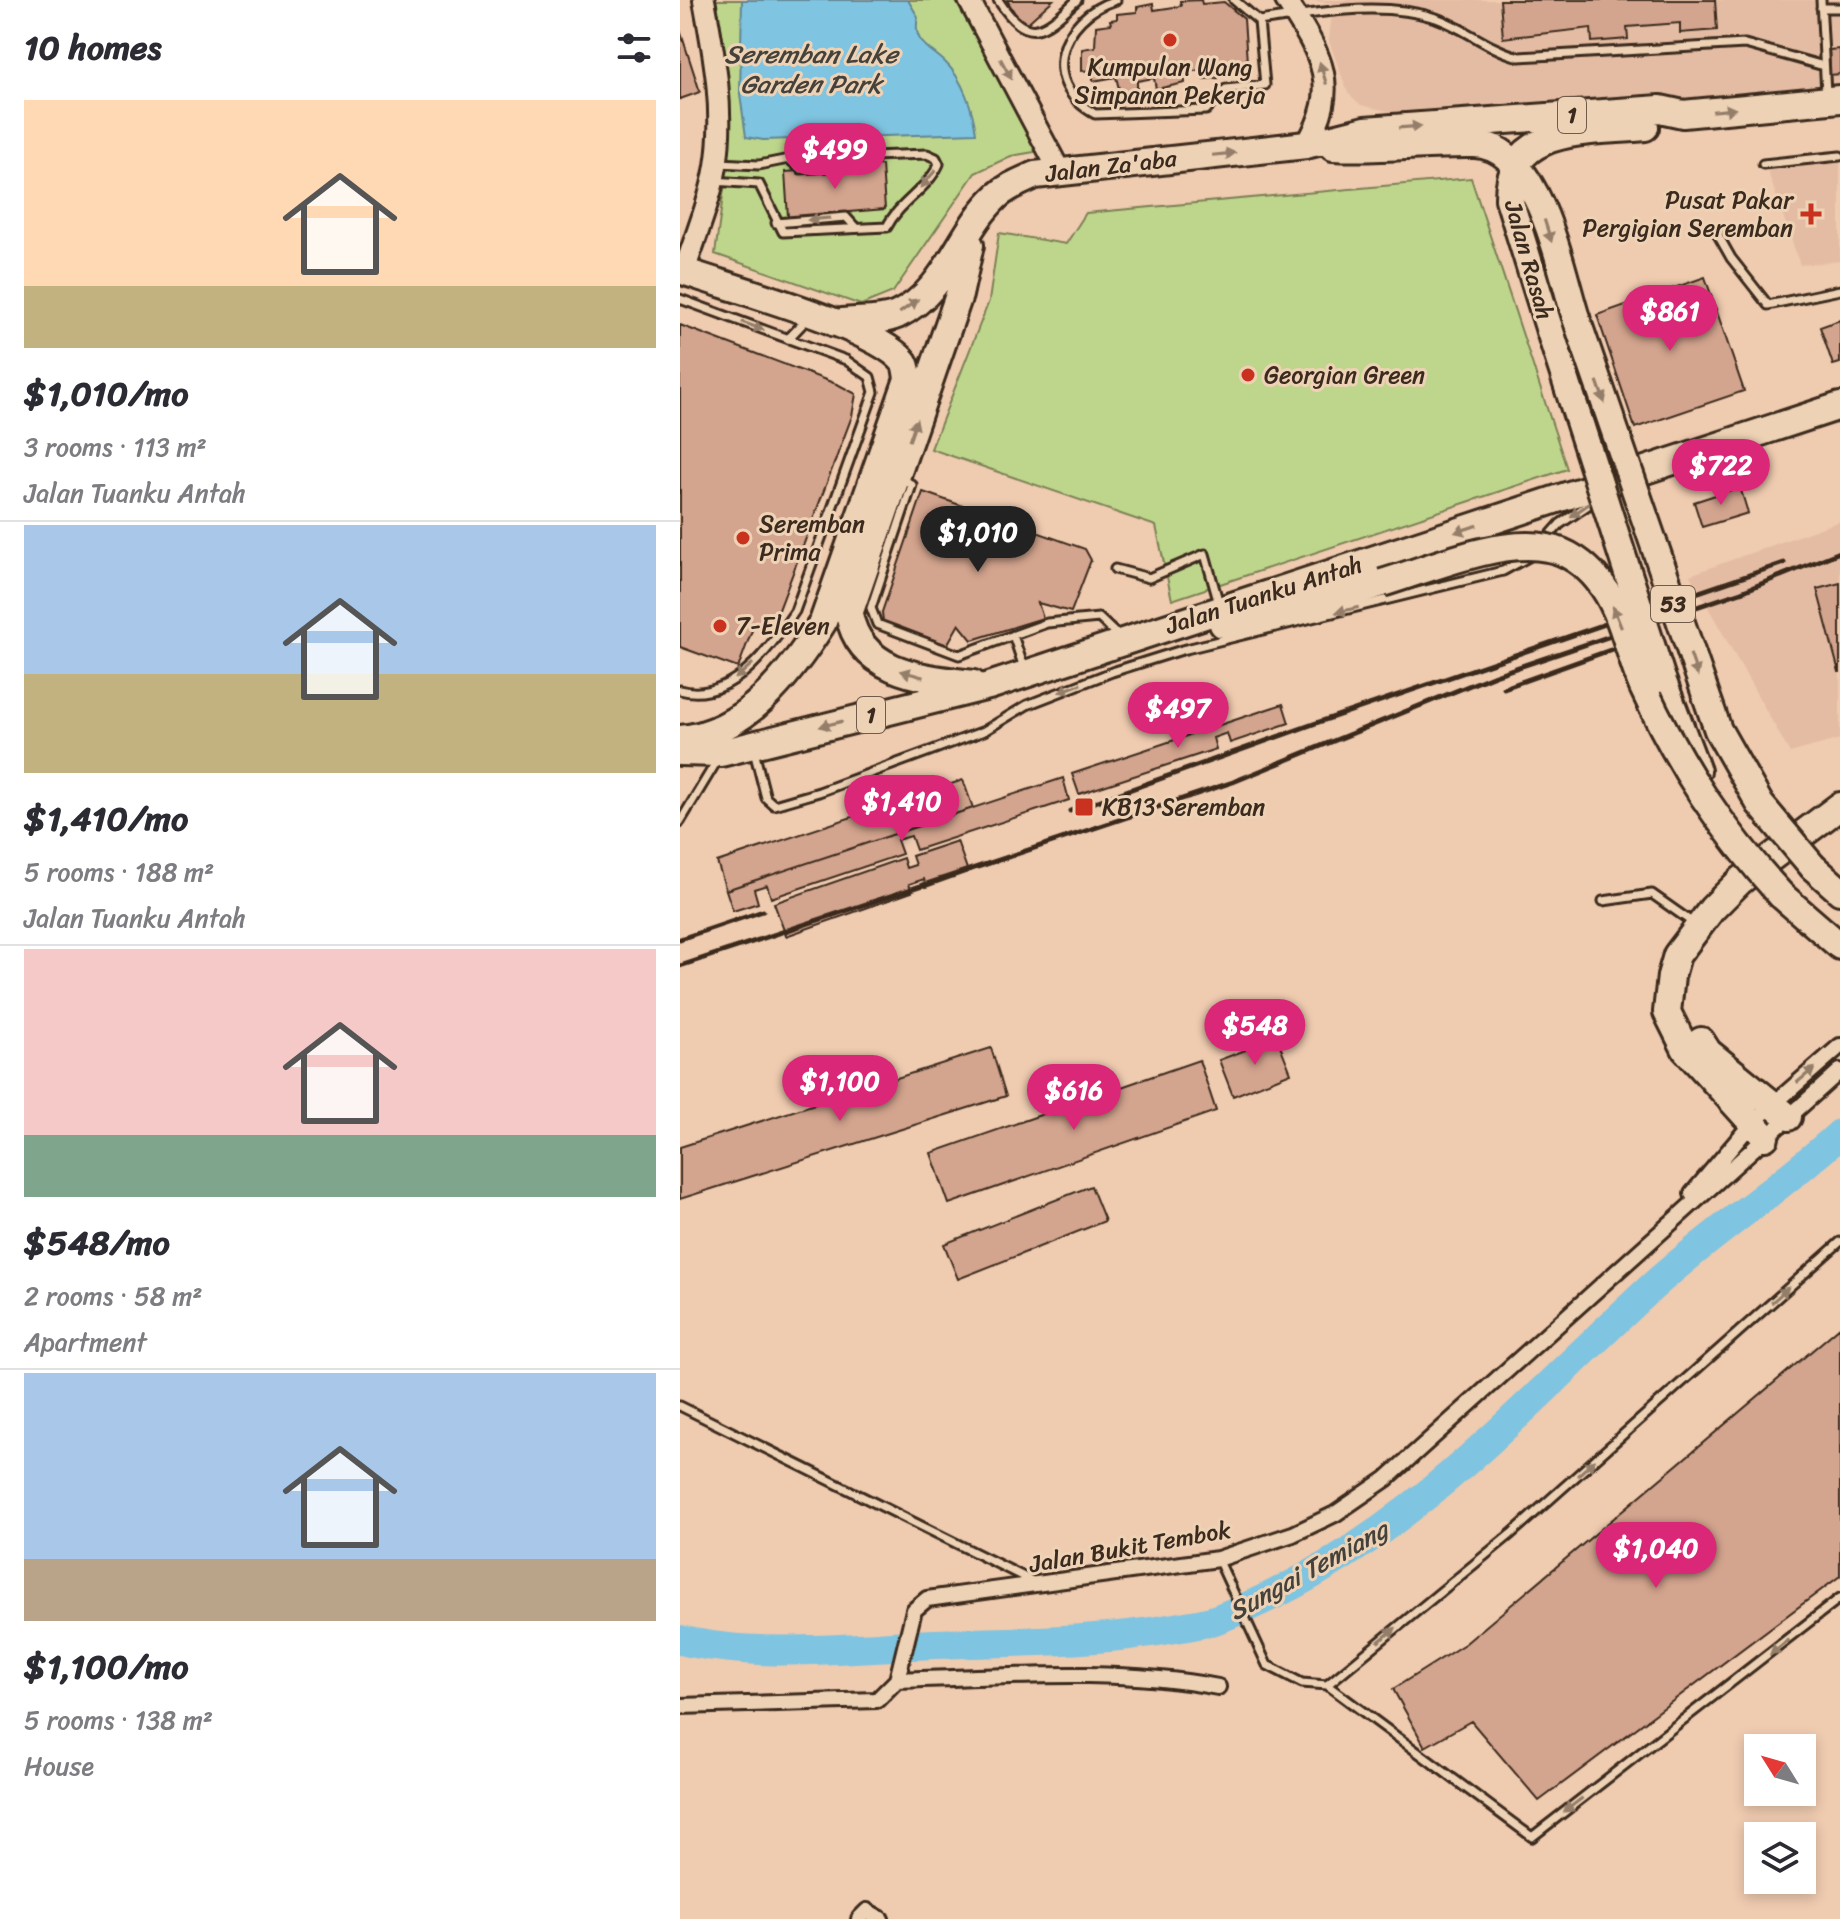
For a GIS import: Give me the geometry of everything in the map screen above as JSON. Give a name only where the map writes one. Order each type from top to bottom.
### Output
[{"type":"highway","name":"Jalan Za'aba","points":[[1306,145],[1363,149],[1477,144],[1503,151],[1516,161],[1538,144],[1555,137],[1648,127],[1683,114],[1833,99]]},
{"type":"highway","name":"Jalan Za'aba","points":[[824,318],[882,320],[912,305],[949,266],[999,194],[1035,175],[1306,145],[1365,130],[1660,109],[1683,114]]},
{"type":"highway","name":"Jalan Rasah","points":[[1516,161],[1533,185],[1718,730],[1760,804],[1830,880]]},
{"type":"highway","name":"Jalan Rasah","points":[[1516,161],[1509,179],[1509,199],[1662,679],[1713,812],[1743,854],[1781,895],[1840,946]]},
{"type":"highway","name":"1","points":[[973,228],[959,295],[849,614],[852,631],[875,659],[892,669],[924,678],[989,686]]},
{"type":"highway","name":"1","points":[[680,739],[720,729],[746,713],[801,656],[823,622],[908,379],[906,365],[897,355],[824,318],[682,271]]},
{"type":"highway","name":"Jalan Tuanku Antah","points":[[680,752],[721,753],[989,686],[1837,410]]},
{"type":"highway","points":[[1131,639],[1216,626],[1312,605],[1508,547],[1550,548],[1568,555],[1600,582],[1676,757],[1713,812]]},
{"type":"highway","points":[[1759,1130],[1686,1050],[1667,1012],[1671,976],[1677,955],[1698,926],[1740,881],[1840,806]]},
{"type":"highway","points":[[1671,976],[1685,1017],[1708,1052],[1780,1110]]},
{"type":"street","points":[[682,271],[715,172],[716,76],[704,0]]},
{"type":"street","points":[[969,0],[1059,170]]},
{"type":"street","points":[[1291,8],[1326,82],[1324,113],[1306,145]]},
{"type":"street","name":"Jalan Bukit Tembok","points":[[897,1680],[914,1610],[927,1599],[1041,1586],[1218,1559],[1293,1534],[1335,1514],[1386,1479],[1655,1236],[1840,1046]]},
{"type":"street","name":"Jalan Bukit Tembok","points":[[1759,1130],[1780,1110],[1840,1071]]},
{"type":"street","points":[[680,1706],[877,1700],[897,1680],[1101,1674],[1172,1678],[1218,1687]]},
{"type":"street","points":[[859,1919],[867,1911],[881,1919]]},
{"type":"lane","points":[[998,0],[1013,22],[1022,29],[1033,31],[1055,21],[1077,0]]},
{"type":"lane","points":[[1116,0],[1091,12],[1078,25],[1062,53],[1067,92],[1095,114],[1206,110],[1226,89],[1265,85],[1259,21],[1234,0]]},
{"type":"lane","points":[[1833,99],[1824,66],[1821,4],[1840,8]]},
{"type":"lane","points":[[1259,21],[1291,8],[1411,10],[1439,19],[1497,51],[1519,57],[1745,44],[1824,66]]},
{"type":"lane","points":[[715,172],[789,159],[927,154],[936,158],[939,164],[934,173],[894,213],[887,227],[783,232],[759,184],[759,165]]},
{"type":"lane","points":[[1763,164],[1840,156]]},
{"type":"lane","points":[[715,172],[759,184]]},
{"type":"lane","points":[[1718,235],[1731,258],[1768,305],[1840,290]]},
{"type":"lane","points":[[680,299],[860,367],[870,377],[874,392],[795,611],[783,629],[740,675],[707,692],[680,690]]},
{"type":"lane","points":[[788,339],[824,318]]},
{"type":"lane","points":[[753,745],[766,798],[774,805],[819,792],[984,731],[1027,705],[1112,672],[1182,650],[1503,571],[1533,555],[1560,524],[1612,488],[1646,470]]},
{"type":"lane","points":[[897,475],[912,485],[871,608],[877,624],[959,655],[1067,619],[1099,618],[1131,639]]},
{"type":"lane","points":[[1115,569],[1149,578],[1205,554],[1220,610]]},
{"type":"lane","points":[[1013,635],[1026,672]]},
{"type":"lane","points":[[680,822],[721,753]]},
{"type":"lane","points":[[1603,901],[1652,894],[1698,926]]},
{"type":"lane","points":[[1327,1685],[1511,1534],[1840,1242]]},
{"type":"lane","points":[[680,1406],[1041,1586]]},
{"type":"lane","points":[[1218,1559],[1267,1665],[1302,1683],[1327,1685],[1532,1837],[1840,1598]]},
{"type":"shaded area","points":[[1309,0],[1840,0],[1840,86],[1608,105],[1396,113],[1361,105],[1348,93],[1329,41],[1333,3]]},
{"type":"shaded area","name":"Pusat Pakar Pergigian Seremban","points":[[1840,158],[1840,261],[1800,265],[1766,166]]},
{"type":"shaded area","points":[[1840,521],[1840,739],[1790,753],[1690,575]]},
{"type":"green space","points":[[716,0],[955,0],[1040,151],[1011,156],[975,173],[893,292],[861,305],[715,254],[729,152],[722,33]]},
{"type":"green space","name":"Georgian Green","points":[[1471,178],[1567,469],[1172,600],[1156,526],[931,449],[989,301],[999,233],[1066,244],[1086,213]]},
{"type":"water","name":"Seremban Lake Garden Park","points":[[742,0],[908,0],[918,17],[917,33],[920,39],[945,62],[962,86],[976,133],[763,140],[746,137],[740,94]]},
{"type":"building","points":[[1007,0],[1053,0],[1023,27]]},
{"type":"building","name":"Kumpulan Wang Simpanan Pekerja","points":[[1201,0],[1202,4],[1224,2],[1244,19],[1247,62],[1217,67],[1218,78],[1203,79],[1202,70],[1184,72],[1185,83],[1156,89],[1154,78],[1137,81],[1137,91],[1120,93],[1116,77],[1093,81],[1093,70],[1082,71],[1082,49],[1095,47],[1096,26],[1111,24],[1110,20],[1117,19],[1117,14],[1137,12],[1137,7],[1153,4],[1154,10],[1181,6],[1180,1]]},
{"type":"building","points":[[1500,0],[1715,0],[1717,30],[1680,33],[1680,23],[1627,27],[1628,39],[1592,42],[1591,28],[1503,38]]},
{"type":"building","points":[[680,30],[700,92],[680,99]]},
{"type":"building","points":[[1840,49],[1840,74],[1830,75],[1829,50]]},
{"type":"building","points":[[882,165],[885,209],[788,217],[785,172]]},
{"type":"building","points":[[1705,277],[1744,391],[1635,428],[1597,315]]},
{"type":"building","points":[[1840,320],[1840,363],[1833,365],[1820,327]]},
{"type":"building","name":"Seremban Prima","points":[[680,325],[856,394],[852,416],[771,631],[754,625],[738,668],[680,647]]},
{"type":"building","points":[[1740,487],[1748,513],[1702,527],[1694,502]]},
{"type":"building","points":[[923,492],[1085,549],[1091,560],[1071,612],[1038,603],[1043,618],[972,640],[959,624],[947,645],[883,621],[882,612]]},
{"type":"building","points":[[1840,583],[1840,672],[1839,672],[1817,589]]},
{"type":"building","points":[[1283,704],[1289,723],[1230,743],[1227,733],[1213,738],[1216,749],[1079,794],[1072,774]]},
{"type":"building","points":[[1063,778],[1069,800],[916,850],[911,836],[897,840],[902,854],[771,898],[767,885],[754,889],[758,903],[733,911],[726,890]]},
{"type":"building","points":[[963,780],[973,808],[726,890],[717,862]]},
{"type":"building","points":[[957,841],[968,872],[926,887],[924,879],[909,884],[912,892],[786,936],[774,903],[903,858],[906,868],[915,865],[912,856]]},
{"type":"building","points":[[1277,1038],[1291,1073],[1233,1096],[1219,1060]]},
{"type":"building","points":[[991,1048],[1006,1096],[680,1199],[680,1147]]},
{"type":"building","points":[[1199,1060],[1216,1111],[949,1204],[931,1153]]},
{"type":"building","points":[[1091,1186],[1105,1221],[958,1279],[944,1244]]},
{"type":"building","points":[[1840,1327],[1840,1576],[1539,1801],[1471,1721],[1425,1747],[1393,1689],[1466,1643]]},
{"type":"waterway","name":"Sungai Temiang","points":[[680,1640],[711,1646],[775,1650],[1055,1640],[1145,1633],[1220,1618],[1284,1589],[1344,1555],[1400,1516],[1503,1428],[1676,1266],[1840,1134]]},
{"type":"railway","points":[[680,966],[1233,782],[1495,675],[1741,592],[1840,552]]},
{"type":"railway","points":[[1070,811],[1784,563]]},
{"type":"railway","points":[[1504,688],[1655,634]]},
{"type":"railway","points":[[680,939],[763,911]]},
{"type":"place","name":"Kumpulan Wang Simpanan Pekerja","points":[[1170,40]]},
{"type":"place","name":"Pusat Pakar Pergigian Seremban","points":[[1811,214]]},
{"type":"place","name":"Georgian Green","points":[[1248,375]]},
{"type":"place","name":"Seremban Prima","points":[[743,538]]},
{"type":"place","name":"7-Eleven","points":[[720,626]]},
{"type":"place","name":"KB13 Seremban","points":[[1084,807]]}]
